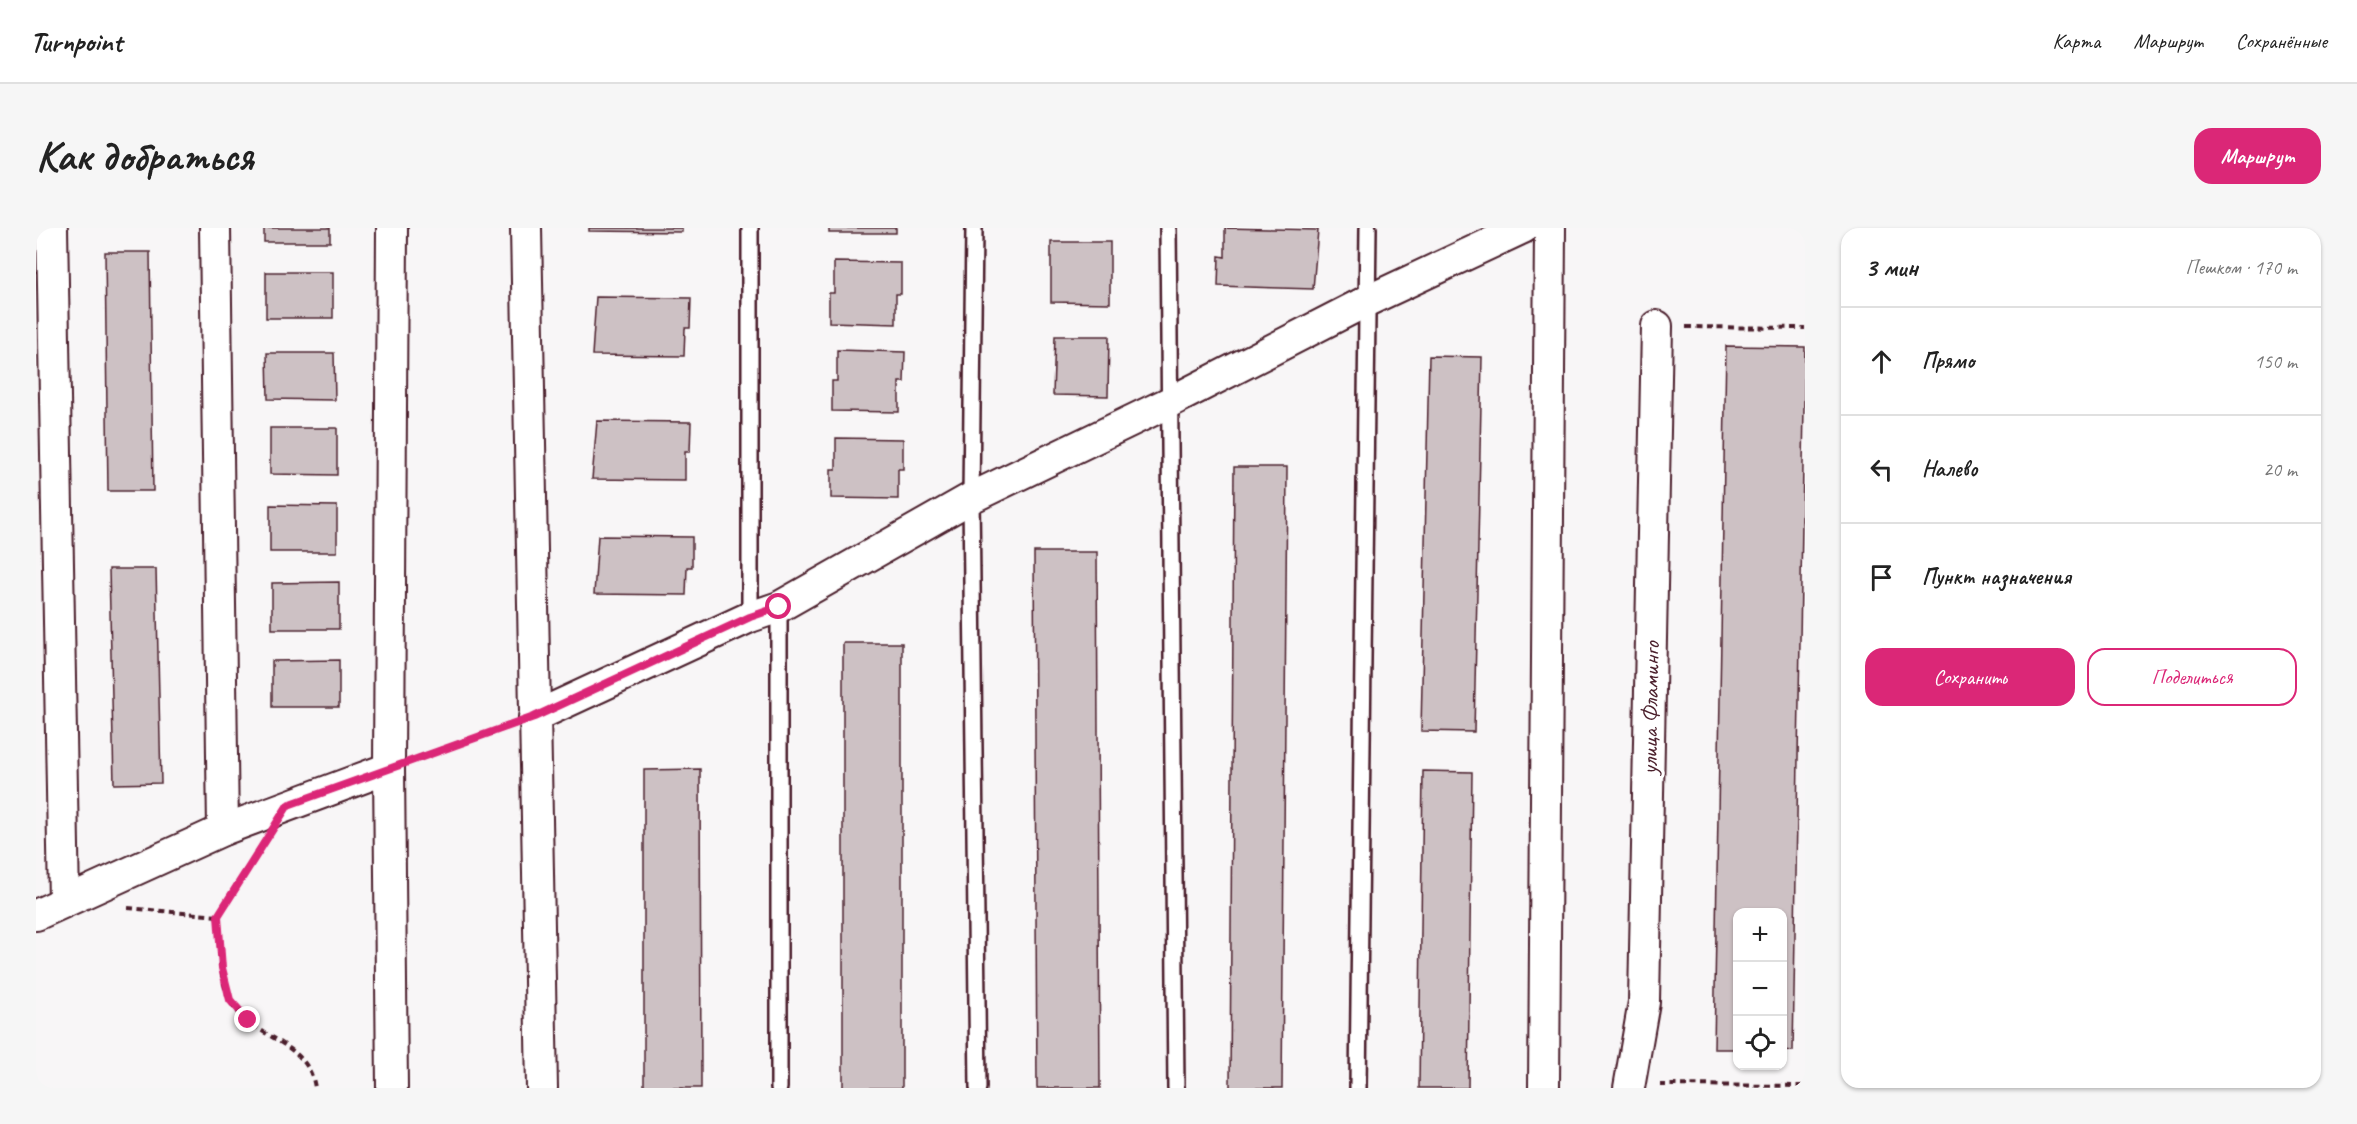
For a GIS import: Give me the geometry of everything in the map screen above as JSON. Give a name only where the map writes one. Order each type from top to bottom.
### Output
[{"type":"street","points":[[52,228],[64,902]]},
{"type":"street","points":[[215,228],[222,830]]},
{"type":"street","points":[[392,228],[389,768],[392,1088]]},
{"type":"street","points":[[526,228],[542,1088]]},
{"type":"street","points":[[534,717],[750,617],[779,607],[971,498],[1168,403],[1367,301],[1523,228]]},
{"type":"street","points":[[1544,1088],[1550,228]]},
{"type":"street","name":"улица Фламинго","points":[[1629,1086],[1644,1002],[1657,326]]},
{"type":"street","points":[[36,915],[222,830],[389,768]]},
{"type":"lane","points":[[750,228],[750,617]]},
{"type":"lane","points":[[974,228],[971,498],[978,1088]]},
{"type":"lane","points":[[1168,228],[1176,1088]]},
{"type":"lane","points":[[1358,1088],[1368,228]]},
{"type":"lane","points":[[779,607],[779,1088]]},
{"type":"path","points":[[1657,326],[1805,328]]},
{"type":"path","points":[[389,768],[534,717]]},
{"type":"path","points":[[263,846],[218,916],[222,968],[230,1000],[248,1020],[303,1059],[312,1071],[315,1088]]},
{"type":"path","points":[[124,907],[218,916]]},
{"type":"path","points":[[1629,1086],[1805,1086]]},
{"type":"building","points":[[264,228],[330,228],[330,242],[264,242]]},
{"type":"building","points":[[589,228],[682,228],[682,232],[589,231]]},
{"type":"building","points":[[829,228],[896,228],[896,233],[829,233]]},
{"type":"building","points":[[1225,228],[1318,230],[1313,289],[1218,286],[1219,256],[1225,257]]},
{"type":"building","points":[[1051,242],[1110,242],[1110,303],[1051,302]]},
{"type":"building","points":[[105,252],[150,252],[153,491],[108,491]]},
{"type":"building","points":[[834,262],[901,263],[901,294],[896,294],[896,324],[829,322],[829,293],[834,293]]},
{"type":"building","points":[[266,272],[333,272],[333,318],[266,318]]},
{"type":"building","points":[[596,297],[691,298],[690,328],[685,328],[684,356],[592,355]]},
{"type":"building","points":[[1055,336],[1109,336],[1108,396],[1053,395]]},
{"type":"building","points":[[1726,346],[1805,347],[1793,1051],[1787,1050],[1787,908],[1733,908],[1733,1049],[1714,1049]]},
{"type":"building","points":[[837,350],[905,352],[904,382],[899,382],[899,412],[832,411],[832,381],[837,381]]},
{"type":"building","points":[[267,353],[334,353],[335,400],[268,399]]},
{"type":"building","points":[[1429,356],[1482,357],[1474,732],[1421,731]]},
{"type":"building","points":[[597,421],[691,422],[690,452],[685,452],[685,480],[592,479]]},
{"type":"building","points":[[270,428],[337,428],[337,475],[270,474]]},
{"type":"building","points":[[836,438],[903,439],[903,469],[898,469],[898,499],[831,498],[831,469],[836,469]]},
{"type":"building","points":[[1234,467],[1287,467],[1282,1088],[1230,1088]]},
{"type":"building","points":[[270,505],[337,506],[337,552],[270,552]]},
{"type":"building","points":[[598,536],[692,537],[692,567],[687,567],[686,595],[594,594]]},
{"type":"building","points":[[1034,552],[1097,552],[1100,1088],[1037,1088]]},
{"type":"building","points":[[109,569],[156,569],[161,783],[114,784]]},
{"type":"building","points":[[339,582],[339,629],[272,629],[272,583]]},
{"type":"building","points":[[843,643],[902,643],[902,1088],[843,1088]]},
{"type":"building","points":[[339,660],[339,707],[272,707],[272,661]]},
{"type":"building","points":[[700,769],[701,1088],[644,1088],[644,770]]},
{"type":"building","points":[[1423,771],[1472,772],[1468,1088],[1419,1088]]},
{"type":"route","points":[[248,1020],[230,1000],[222,968],[218,916],[288,805],[534,717],[750,617],[779,607]]}]
